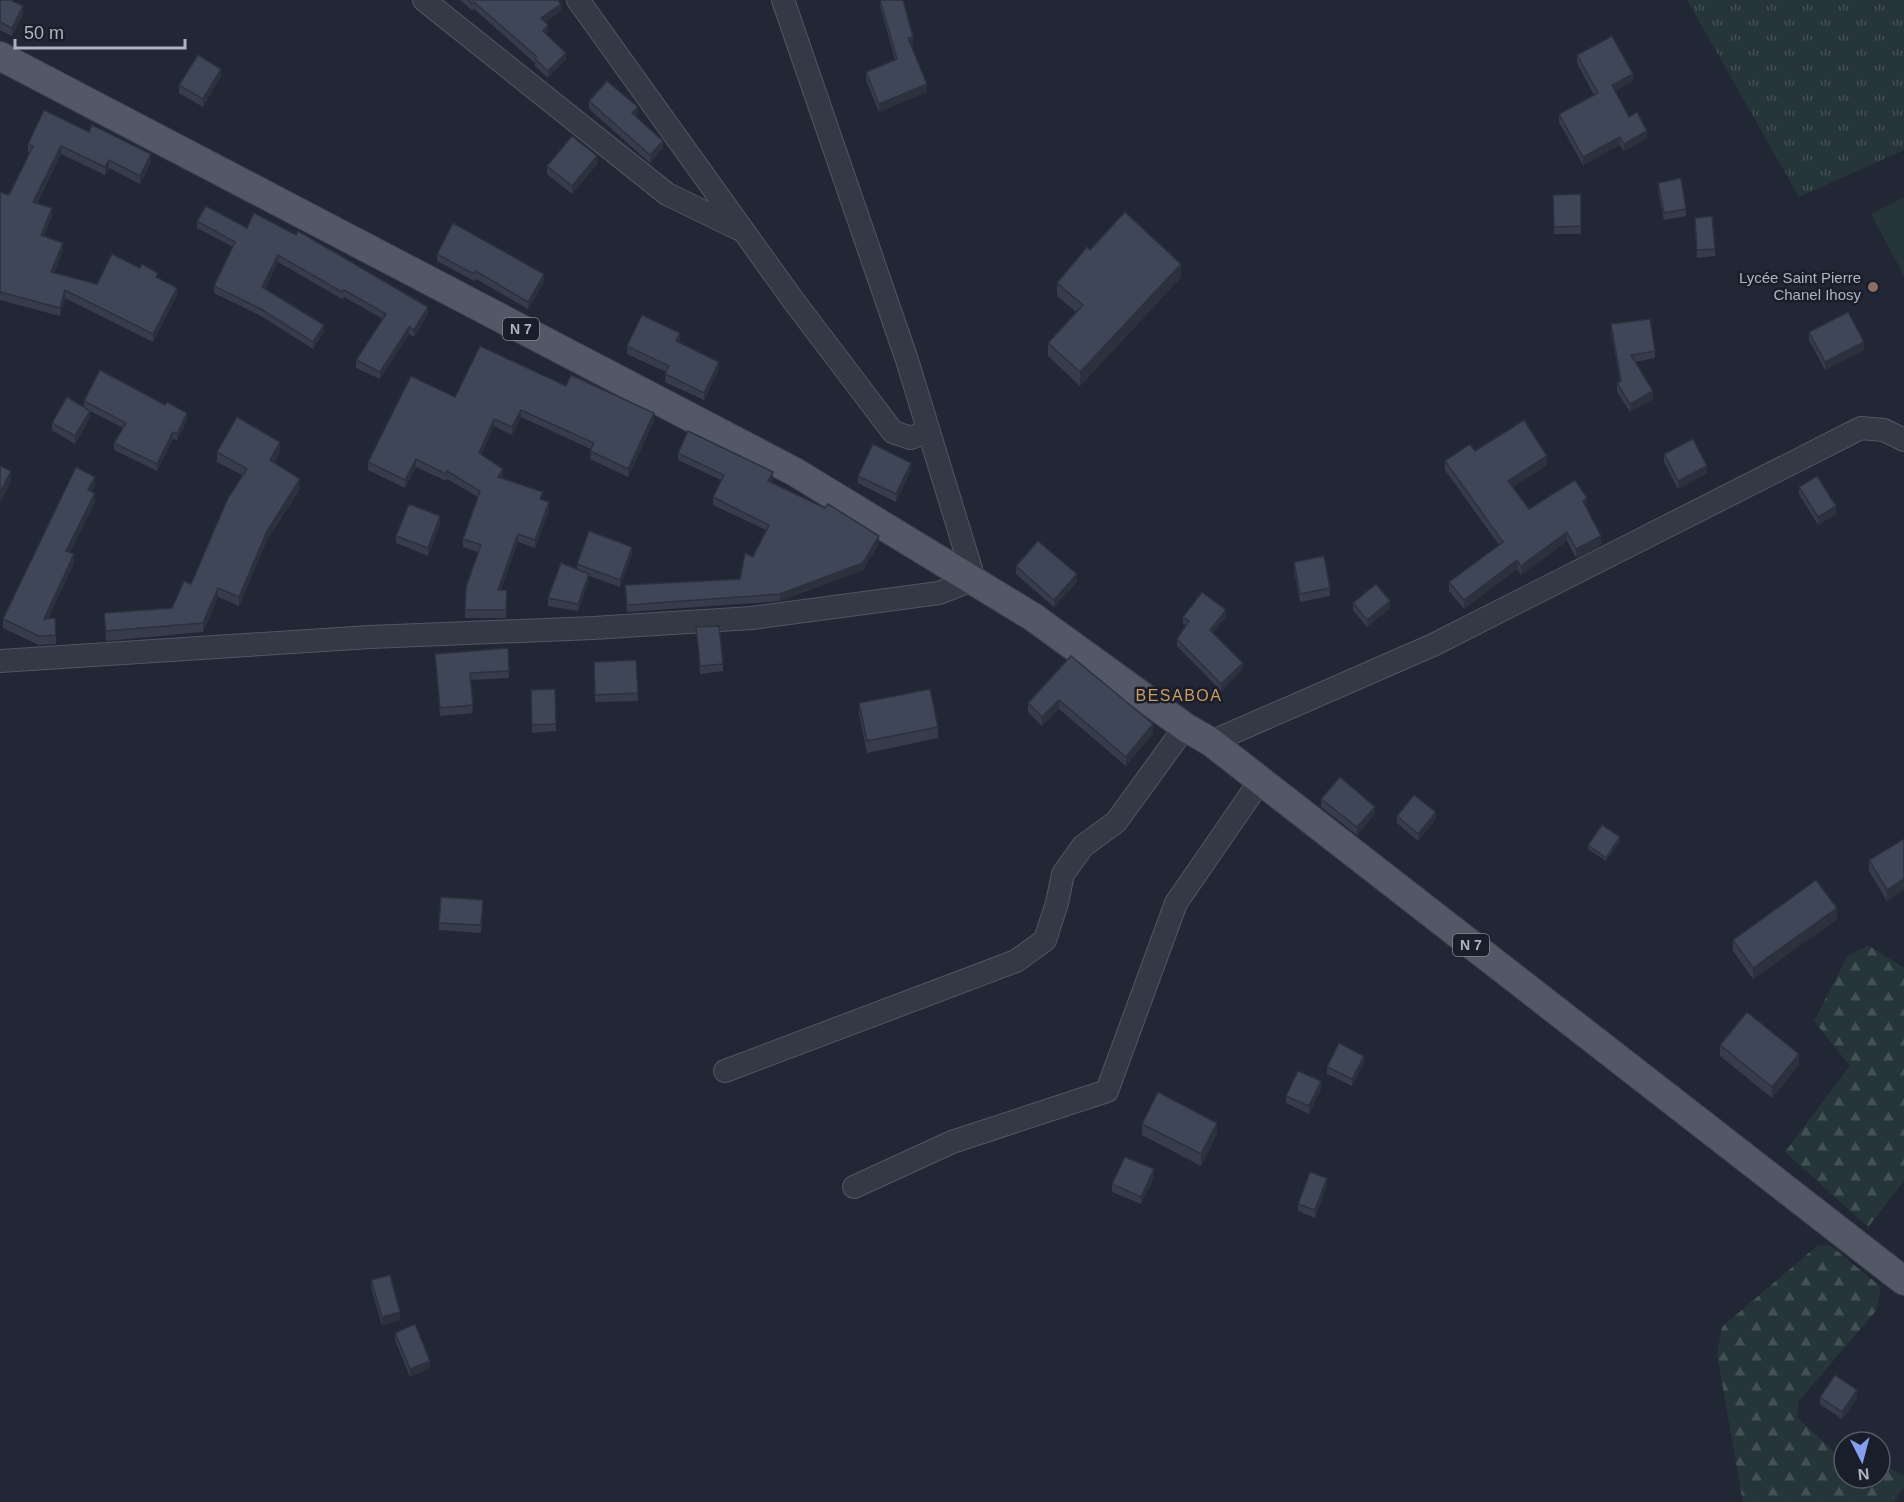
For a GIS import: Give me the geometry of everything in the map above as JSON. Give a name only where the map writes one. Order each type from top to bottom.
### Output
[{"type":"main road","name":"N 7","points":[[0,56],[795,472],[974,579],[1033,617],[1185,728],[1211,742],[1904,1281]]},
{"type":"street","points":[[424,0],[667,194],[743,231]]},
{"type":"street","points":[[578,0],[743,231],[893,432],[911,438],[928,430]]},
{"type":"street","points":[[0,661],[370,637],[593,628],[752,618],[939,593],[974,579],[907,360],[783,0]]},
{"type":"street","points":[[1211,742],[1433,645],[1861,428],[1884,430],[1904,440]]},
{"type":"street","points":[[725,1071],[1016,961],[1045,940],[1057,903],[1063,874],[1083,846],[1116,822],[1185,728]]},
{"type":"street","points":[[854,1187],[952,1142],[1107,1091],[1176,903],[1260,781]]},
{"type":"green space","points":[[1687,0],[1904,0],[1904,150],[1799,197]]},
{"type":"green space","points":[[1904,197],[1904,276],[1871,214]]},
{"type":"green space","points":[[1868,945],[1904,968],[1904,1181],[1868,1227],[1785,1152],[1850,1066],[1814,1021],[1847,957]]},
{"type":"green space","points":[[1818,1245],[1831,1246],[1881,1287],[1876,1311],[1799,1401],[1797,1417],[1832,1450],[1832,1490],[1892,1490],[1892,1469],[1904,1476],[1904,1487],[1894,1502],[1743,1502],[1717,1354],[1722,1327]]},
{"type":"building","points":[[0,0],[11,0],[23,6],[12,28],[0,22]]},
{"type":"building","points":[[468,0],[558,0],[561,4],[541,18],[548,25],[543,31],[566,53],[548,71],[535,59],[537,57],[474,2],[472,4]]},
{"type":"building","points":[[880,0],[903,0],[913,37],[908,38],[927,84],[879,104],[866,72],[897,59]]},
{"type":"building","points":[[1612,36],[1633,74],[1612,85],[1629,117],[1637,112],[1647,131],[1624,144],[1620,137],[1583,157],[1559,114],[1598,93],[1577,55]]},
{"type":"building","points":[[198,55],[221,69],[203,99],[179,85]]},
{"type":"building","points":[[607,81],[638,107],[632,113],[663,141],[650,155],[589,101]]},
{"type":"building","points":[[44,110],[89,132],[92,125],[151,154],[140,176],[109,160],[105,167],[61,146],[33,202],[52,208],[41,235],[63,243],[51,272],[97,284],[112,254],[140,268],[142,264],[158,273],[156,277],[177,288],[153,334],[65,290],[60,308],[0,292],[0,192],[8,195],[10,193],[33,146],[28,144]]},
{"type":"building","points":[[572,136],[597,156],[572,186],[547,166]]},
{"type":"building","points":[[1681,178],[1686,209],[1664,213],[1658,183]]},
{"type":"building","points":[[1581,194],[1581,226],[1554,227],[1553,195]]},
{"type":"building","points":[[206,206],[247,228],[254,213],[296,235],[298,231],[428,307],[414,330],[409,327],[380,372],[356,360],[386,314],[278,255],[262,287],[324,325],[313,342],[261,309],[214,286],[235,242],[197,221]]},
{"type":"building","points":[[1125,212],[1181,264],[1080,372],[1048,343],[1083,305],[1057,283],[1087,247],[1090,250]]},
{"type":"building","points":[[1712,216],[1715,249],[1697,250],[1695,218]]},
{"type":"building","points":[[453,223],[544,274],[528,302],[476,271],[474,274],[437,254]]},
{"type":"building","points":[[1848,312],[1864,342],[1825,362],[1809,332]]},
{"type":"building","points":[[642,315],[680,333],[676,341],[719,362],[704,393],[665,374],[669,366],[627,346]]},
{"type":"building","points":[[1650,319],[1655,351],[1631,355],[1653,391],[1630,404],[1617,383],[1621,381],[1611,324]]},
{"type":"building","points":[[480,346],[566,386],[571,375],[654,413],[628,469],[590,451],[594,443],[521,410],[512,427],[494,419],[479,453],[503,469],[498,477],[543,492],[540,499],[549,502],[535,540],[518,534],[498,590],[507,590],[506,610],[465,610],[466,587],[481,545],[463,539],[480,491],[447,471],[446,474],[416,459],[405,480],[368,462],[411,376],[455,397]]},
{"type":"building","points":[[100,370],[165,405],[167,402],[187,413],[177,434],[173,432],[157,464],[114,443],[126,423],[84,401]]},
{"type":"building","points":[[67,397],[90,411],[75,436],[52,423]]},
{"type":"building","points":[[237,417],[280,442],[270,460],[300,479],[267,531],[239,597],[218,588],[203,623],[106,631],[104,613],[172,608],[184,581],[191,584],[228,498],[247,469],[217,452]]},
{"type":"building","points":[[1524,420],[1547,456],[1508,481],[1529,509],[1575,480],[1587,498],[1583,501],[1601,536],[1576,549],[1567,532],[1521,566],[1517,560],[1464,600],[1449,582],[1503,542],[1445,461],[1470,444],[1475,451]]},
{"type":"building","points":[[688,431],[773,472],[768,481],[825,508],[828,504],[879,536],[863,563],[780,594],[627,605],[625,585],[740,579],[745,553],[753,557],[769,525],[713,497],[724,475],[678,453]]},
{"type":"building","points":[[1693,439],[1707,466],[1678,481],[1664,454]]},
{"type":"building","points":[[873,444],[911,463],[896,494],[858,476]]},
{"type":"building","points":[[0,466],[11,471],[0,493]]},
{"type":"building","points":[[76,467],[95,477],[88,490],[95,493],[66,551],[74,554],[44,619],[55,618],[56,635],[39,636],[3,619]]},
{"type":"building","points":[[1817,476],[1836,506],[1818,517],[1799,487]]},
{"type":"building","points":[[409,504],[440,516],[428,548],[396,536]]},
{"type":"building","points":[[589,531],[632,547],[620,580],[577,564]]},
{"type":"building","points":[[1038,541],[1077,574],[1054,600],[1016,566]]},
{"type":"building","points":[[1324,556],[1330,588],[1300,594],[1294,562]]},
{"type":"building","points":[[561,563],[589,574],[578,604],[548,598]]},
{"type":"building","points":[[1376,584],[1390,601],[1367,620],[1353,603]]},
{"type":"building","points":[[1202,592],[1226,610],[1210,630],[1243,663],[1221,684],[1177,639],[1189,621],[1183,617]]},
{"type":"building","points":[[719,626],[723,664],[700,666],[696,627]]},
{"type":"building","points":[[508,648],[509,671],[470,673],[473,705],[440,708],[435,654]]},
{"type":"building","points":[[1071,656],[1153,724],[1126,757],[1059,700],[1042,717],[1028,703]]},
{"type":"building","points":[[636,660],[638,693],[595,695],[594,662]]},
{"type":"building","points":[[555,689],[556,724],[532,725],[531,690]]},
{"type":"building","points":[[930,689],[938,727],[867,741],[859,703]]},
{"type":"building","points":[[1340,777],[1375,807],[1357,827],[1321,799]]},
{"type":"building","points":[[1414,795],[1436,812],[1418,834],[1397,816]]},
{"type":"building","points":[[1602,825],[1620,837],[1606,858],[1588,845]]},
{"type":"building","points":[[1904,839],[1904,879],[1887,890],[1869,860]]},
{"type":"building","points":[[1816,880],[1837,908],[1753,968],[1733,940]]},
{"type":"building","points":[[441,897],[483,900],[481,925],[439,923]]},
{"type":"building","points":[[1747,1012],[1799,1054],[1772,1087],[1720,1045]]},
{"type":"building","points":[[1339,1043],[1364,1056],[1352,1079],[1327,1067]]},
{"type":"building","points":[[1298,1071],[1321,1081],[1309,1106],[1286,1096]]},
{"type":"building","points":[[1158,1092],[1217,1123],[1201,1154],[1142,1124]]},
{"type":"building","points":[[1125,1157],[1154,1169],[1141,1197],[1112,1184]]},
{"type":"building","points":[[1310,1172],[1327,1178],[1315,1210],[1298,1204]]},
{"type":"building","points":[[390,1275],[400,1312],[382,1317],[371,1280]]},
{"type":"building","points":[[415,1324],[430,1361],[410,1369],[395,1333]]},
{"type":"building","points":[[1835,1375],[1857,1390],[1842,1412],[1820,1397]]},
{"type":"place","name":"Lycée Saint Pierre Chanel Ihosy","points":[[1873,287]]},
{"type":"district","name":"BESABOA","points":[[1179,695]]}]
